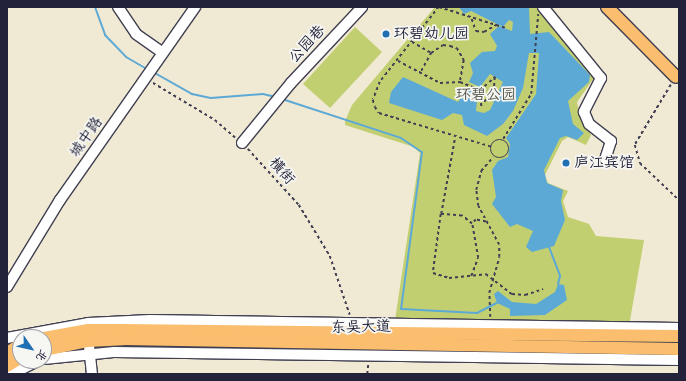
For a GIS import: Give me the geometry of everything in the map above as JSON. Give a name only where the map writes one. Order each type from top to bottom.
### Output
[{"type":"main road","points":[[607,7],[678,78]]},
{"type":"main road","name":"东吴大道","points":[[52,337],[88,331],[679,336]]},
{"type":"main road","name":"东吴大道","points":[[52,347],[88,331],[679,349]]},
{"type":"street","points":[[118,7],[136,34],[162,52]]},
{"type":"street","name":"城中路","points":[[7,287],[60,200],[162,52],[195,7]]},
{"type":"street","name":"公园巷","points":[[242,144],[291,83],[362,7]]},
{"type":"street","points":[[542,7],[601,78],[584,112],[589,124],[611,141],[605,159]]},
{"type":"street","points":[[7,338],[88,331],[352,322],[679,328]]},
{"type":"street","points":[[88,331],[92,374]]},
{"type":"street","points":[[52,358],[90,353],[679,360]]},
{"type":"path","points":[[492,147],[379,113],[372,100],[375,91],[439,7],[472,19],[506,28]]},
{"type":"path","points":[[492,147],[503,139],[530,94],[536,33],[542,7]]},
{"type":"path","points":[[472,19],[476,31],[484,32],[496,25]]},
{"type":"path","points":[[412,42],[431,53]]},
{"type":"path","points":[[421,71],[431,53],[443,45],[457,48],[464,60],[460,82]]},
{"type":"path","points":[[398,61],[421,71],[440,83],[460,82],[480,90]]},
{"type":"path","name":"横街","points":[[148,73],[215,120],[242,144],[299,205],[330,256],[352,322]]},
{"type":"path","points":[[496,77],[497,84],[484,106],[479,103],[480,90],[496,77]]},
{"type":"path","points":[[678,78],[636,145],[640,162],[679,200]]},
{"type":"path","points":[[456,136],[441,214],[433,273],[449,278],[471,276],[480,273],[512,294],[525,295],[543,290]]},
{"type":"path","points":[[493,157],[503,158],[510,151],[503,139]]},
{"type":"path","points":[[490,312],[491,279],[499,257],[498,245],[478,206],[476,190],[481,171],[493,157],[492,147]]},
{"type":"path","points":[[441,214],[462,216],[472,224],[478,258],[471,276]]},
{"type":"path","points":[[472,224],[476,220],[486,222]]},
{"type":"path","points":[[367,374],[368,356]]},
{"type":"green space","name":"环碧公园","points":[[435,7],[542,7],[546,20],[596,75],[577,102],[579,112],[591,135],[586,145],[568,137],[562,141],[545,175],[548,183],[568,191],[563,201],[568,217],[589,224],[596,236],[644,240],[629,326],[395,320],[420,153],[414,147],[345,125],[345,121],[352,105]]},
{"type":"green space","points":[[355,27],[382,52],[330,108],[303,84]]},
{"type":"water","points":[[459,7],[529,7],[530,34],[549,32],[590,75],[589,82],[568,101],[573,124],[584,133],[577,140],[566,136],[560,138],[544,170],[547,183],[563,190],[561,201],[565,220],[554,246],[532,252],[526,247],[533,231],[517,224],[510,227],[492,204],[496,197],[492,170],[498,161],[508,157],[510,144],[506,138],[536,94],[539,53],[529,53],[523,88],[513,111],[503,124],[487,136],[464,125],[462,115],[453,113],[442,120],[389,103],[391,92],[403,77],[458,102],[469,87],[478,91],[476,111],[484,113],[490,110],[503,82],[490,74],[480,87],[469,82],[473,73],[470,63],[482,52],[495,51],[497,46],[490,34],[499,26],[512,31],[513,22],[509,20],[503,27],[471,11],[464,14]]},
{"type":"water","points":[[558,284],[564,285],[567,300],[545,315],[510,316],[510,309],[497,303],[494,294],[498,291],[512,302],[536,304],[555,292]]},
{"type":"waterway","points":[[95,7],[105,35],[126,57],[147,69]]},
{"type":"waterway","points":[[153,72],[192,94],[211,98],[263,94],[276,97]]},
{"type":"waterway","points":[[282,99],[401,138],[422,152],[401,309],[477,313],[497,303]]},
{"type":"waterway","points":[[549,247],[560,276],[558,284]]},
{"type":"place","name":"环碧幼儿园","points":[[386,34]]},
{"type":"place","name":"庐江宾馆","points":[[566,163]]}]
